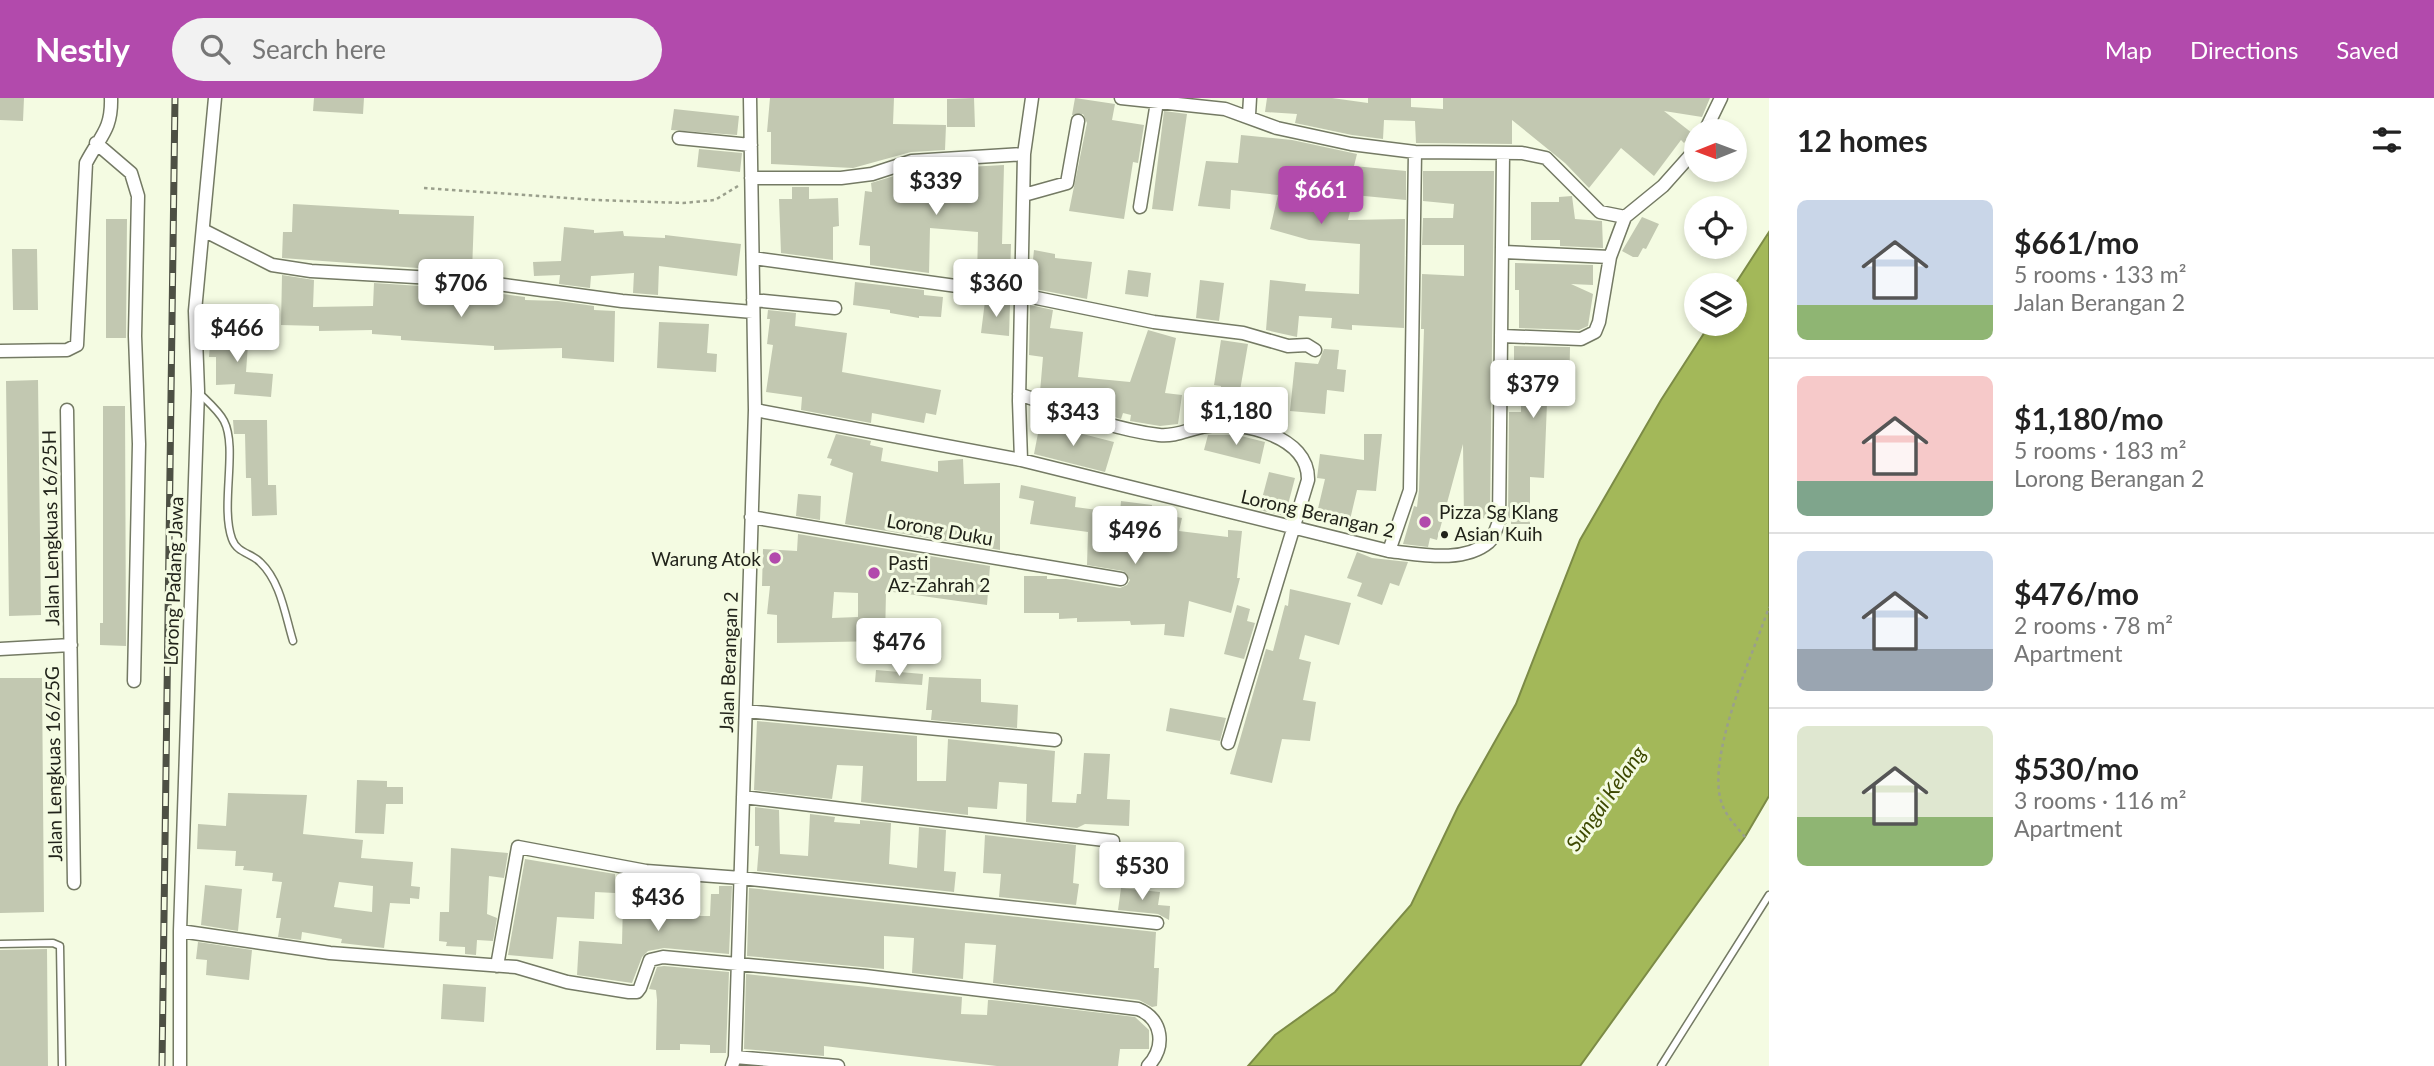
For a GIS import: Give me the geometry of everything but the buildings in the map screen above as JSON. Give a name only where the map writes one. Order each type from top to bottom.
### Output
[{"type":"street","points":[[0,351],[67,350],[77,345],[86,163],[96,143],[107,132],[111,119],[111,98]]},
{"type":"street","name":"Lorong Padang Jawa","points":[[180,1066],[180,931],[198,391],[195,311],[205,231],[215,98]]},
{"type":"street","name":"Jalan Berangan 2","points":[[734,1061],[755,410],[750,98]]},
{"type":"street","points":[[1021,460],[1019,394],[1024,154],[1032,98]]},
{"type":"street","points":[[1121,98],[1225,109],[1310,137],[1415,152],[1503,153],[1546,158],[1600,212],[1625,217]]},
{"type":"street","points":[[1249,115],[1250,98]]},
{"type":"street","points":[[1711,119],[1721,98]]},
{"type":"street","points":[[1140,206],[1157,102]]},
{"type":"street","points":[[1024,195],[1067,183],[1078,121]]},
{"type":"street","points":[[679,138],[751,145]]},
{"type":"street","points":[[96,143],[131,173],[138,195],[135,336],[139,444],[134,681]]},
{"type":"street","points":[[1389,551],[1409,490],[1415,152]]},
{"type":"street","name":"Lorong Berangan 2","points":[[755,410],[1021,460],[1389,551],[1438,556],[1470,552],[1490,541],[1499,522],[1503,153]]},
{"type":"street","points":[[751,178],[841,178],[872,174],[912,161],[1024,154]]},
{"type":"street","points":[[1502,336],[1588,337],[1599,322],[1609,257],[1625,217],[1663,186],[1684,162]]},
{"type":"street","points":[[205,231],[272,265],[311,271],[468,280],[622,301],[835,308]]},
{"type":"street","points":[[1504,251],[1609,257]]},
{"type":"street","points":[[752,258],[1022,295],[1154,322],[1243,332],[1288,346],[1307,345],[1315,350]]},
{"type":"street","points":[[1019,394],[1109,425],[1162,435],[1221,425],[1273,435],[1297,448],[1308,466],[1308,481],[1228,743]]},
{"type":"street","name":"Jalan Lengkuas 16/25H","points":[[67,410],[71,645]]},
{"type":"street","name":"Lorong Duku","points":[[751,517],[1121,579]]},
{"type":"street","points":[[0,649],[71,645]]},
{"type":"street","name":"Jalan Lengkuas 16/25G","points":[[71,645],[74,883]]},
{"type":"street","points":[[746,711],[1055,740]]},
{"type":"street","points":[[743,797],[1113,841]]},
{"type":"street","points":[[497,965],[518,847],[646,871],[741,878],[1157,923]]},
{"type":"street","points":[[180,931],[330,953],[497,965],[533,970],[567,982],[629,992],[637,992],[640,988],[650,960],[663,957],[865,976],[1138,1009],[1152,1014],[1160,1041],[1153,1061],[1148,1066]]},
{"type":"street","points":[[734,1061],[838,1066]]},
{"type":"lane","points":[[198,391],[224,421],[228,437],[228,517],[233,543],[240,551],[259,561],[276,583],[293,641]]},
{"type":"lane","points":[[1661,1066],[1769,895]]},
{"type":"lane","points":[[0,944],[54,943],[61,946],[62,1066]]},
{"type":"path","points":[[424,188],[683,203],[715,200],[751,178]]},
{"type":"path","points":[[1745,837],[1726,813],[1720,800],[1718,762],[1769,607]]},
{"type":"water","name":"Sungai Kelang","points":[[1769,232],[1769,796],[1745,837],[1580,1066],[1248,1066],[1275,1035],[1335,992],[1411,905],[1458,807],[1516,704],[1580,540],[1661,400],[1702,336],[1747,336],[1747,273],[1742,273]]},
{"type":"railway","points":[[162,1066],[175,98]]},
{"type":"place","name":"Pizza Sg Klang • Asian Kuih","points":[[1425,522]]},
{"type":"place","name":"Warung Atok","points":[[775,558]]},
{"type":"place","name":"Pasti Az-Zahrah 2","points":[[874,573]]}]
